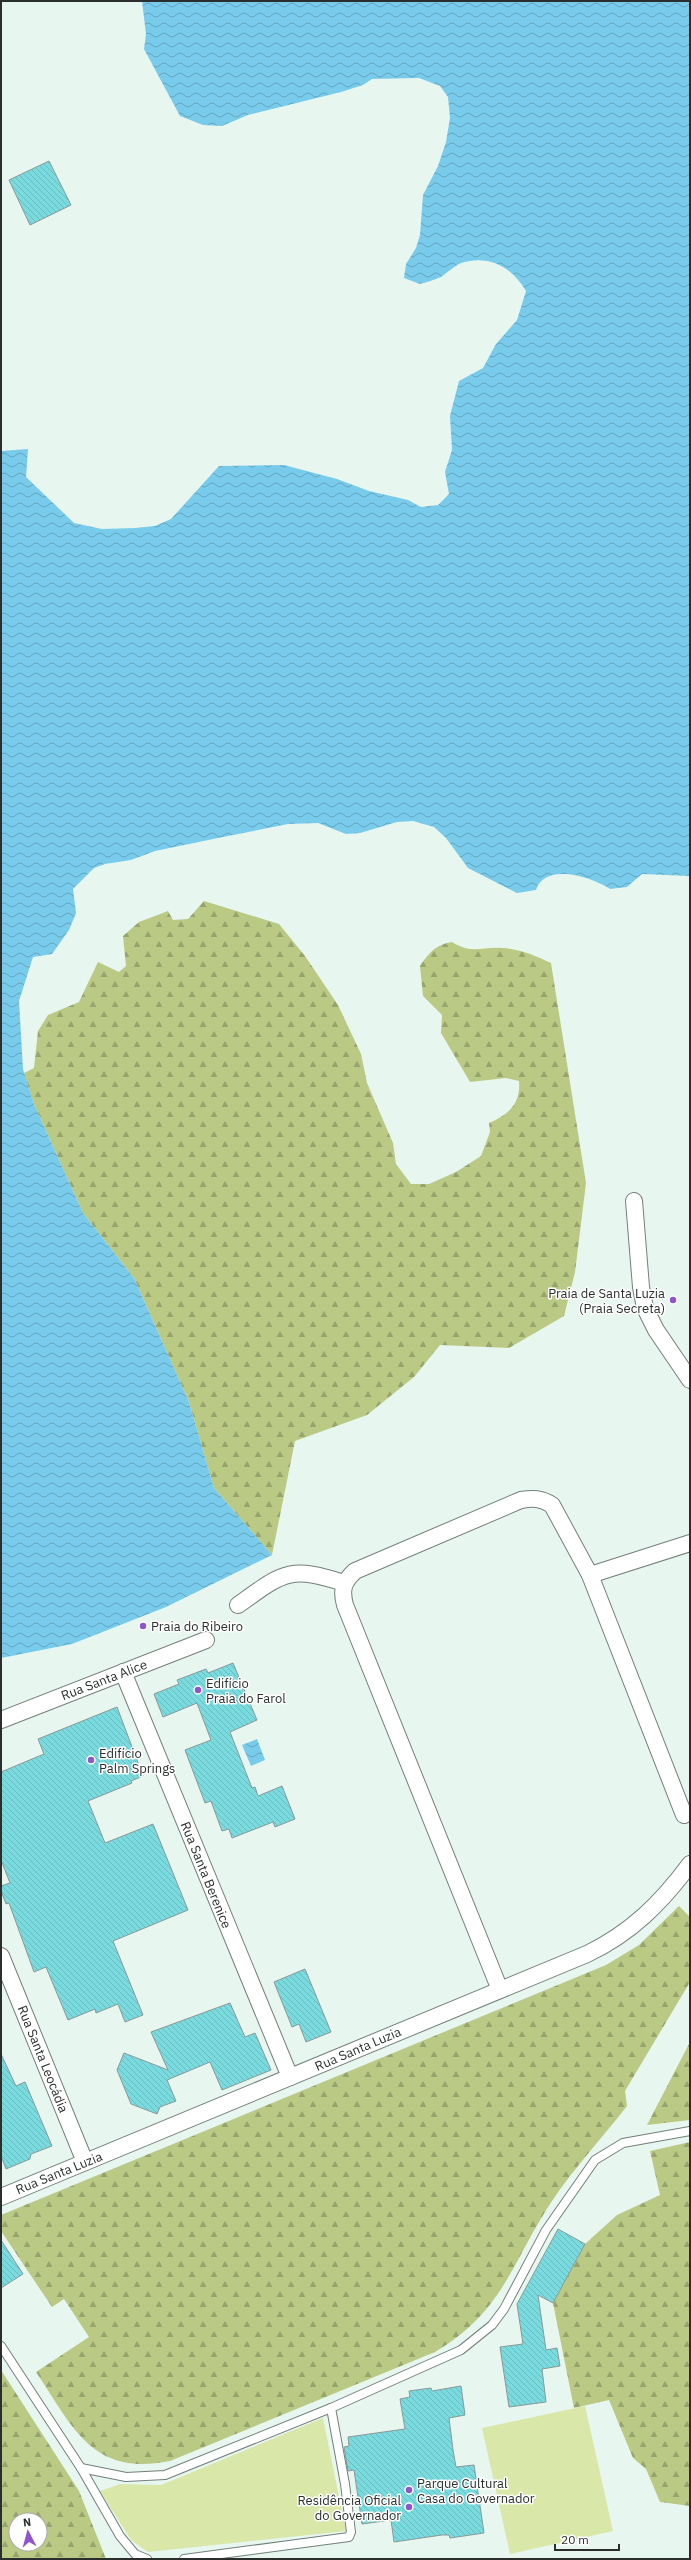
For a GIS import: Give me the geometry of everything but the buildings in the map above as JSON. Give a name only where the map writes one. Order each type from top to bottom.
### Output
[{"type":"street","points":[[634,1201],[641,1287],[646,1308],[656,1330],[690,1380]]},
{"type":"street","points":[[500,1990],[345,1605],[342,1595],[344,1583],[355,1571],[522,1500],[534,1498],[545,1500],[552,1505],[590,1574],[684,1815]]},
{"type":"street","points":[[590,1574],[690,1543]]},
{"type":"street","points":[[238,1605],[281,1576],[287,1574],[299,1572],[319,1575],[344,1583]]},
{"type":"street","name":"Rua Santa Alice","points":[[1,1720],[206,1640]]},
{"type":"street","name":"Rua Santa Berenice","points":[[123,1672],[290,2077]]},
{"type":"street","name":"Rua Santa Luzia","points":[[1,2197],[587,1954],[623,1935],[655,1907],[690,1864]]},
{"type":"street","name":"Rua Santa Leocádia","points":[[1,1956],[85,2162]]},
{"type":"lane","points":[[81,2468],[126,2477],[165,2475],[331,2408],[445,2359],[477,2339],[504,2309],[546,2230],[595,2160],[603,2153],[623,2143],[690,2132]]},
{"type":"lane","points":[[1,2346],[81,2468],[127,2546],[147,2559]]},
{"type":"lane","points":[[184,2559],[350,2537],[351,2532],[345,2484],[331,2408]]},
{"type":"green space","points":[[204,901],[279,924],[305,956],[338,1005],[361,1054],[367,1083],[393,1143],[396,1164],[411,1184],[429,1184],[456,1172],[481,1156],[490,1132],[489,1123],[496,1120],[512,1108],[518,1096],[519,1089],[519,1081],[506,1078],[470,1082],[441,1033],[442,1015],[423,996],[420,966],[426,957],[437,947],[452,942],[459,946],[472,949],[495,948],[522,951],[551,963],[586,1183],[575,1272],[564,1316],[509,1348],[440,1345],[414,1377],[367,1415],[295,1441],[272,1555],[214,1488],[189,1402],[134,1278],[83,1213],[34,1104],[24,1073],[34,1068],[38,1031],[48,1015],[79,1002],[98,962],[119,972],[126,966],[123,936],[139,922],[168,911],[173,920],[188,919]]},
{"type":"green space","points":[[679,1906],[690,1917],[690,1982],[625,2091],[627,2106],[552,2201],[504,2284],[492,2303],[477,2320],[458,2336],[435,2352],[170,2461],[143,2464],[121,2462],[103,2454],[88,2443],[74,2429],[36,2372],[89,2337],[64,2299],[52,2307],[1,2231],[1,2215],[606,1965],[639,1945]]},
{"type":"green space","points":[[690,2042],[690,2120],[647,2125]]},
{"type":"green space","points":[[690,2142],[690,2506],[660,2502],[646,2469],[633,2458],[609,2400],[574,2408],[553,2303],[585,2244],[617,2215],[660,2195],[650,2151]]},
{"type":"green space","points":[[1,2370],[79,2491],[106,2559],[1,2559]]},
{"type":"green space","points":[[585,2406],[613,2531],[510,2554],[482,2428]]},
{"type":"green space","points":[[323,2418],[346,2531],[148,2552],[131,2540],[100,2491],[120,2484],[161,2485]]},
{"type":"water","points":[[142,1],[690,1],[690,876],[642,874],[627,887],[610,889],[592,880],[570,874],[559,874],[549,876],[541,881],[536,890],[517,893],[468,868],[446,838],[434,827],[413,821],[397,822],[360,833],[346,834],[318,823],[288,824],[155,851],[131,860],[105,864],[94,868],[73,889],[76,913],[69,930],[52,954],[33,957],[19,1001],[23,1069],[34,1104],[83,1213],[134,1278],[189,1402],[214,1488],[272,1555],[166,1607],[72,1644],[1,1658],[1,451],[28,449],[26,477],[74,523],[102,529],[155,526],[171,519],[219,466],[284,465],[337,479],[369,491],[408,500],[421,507],[438,505],[449,494],[445,472],[452,450],[450,416],[459,381],[483,368],[496,344],[517,320],[526,291],[514,275],[507,269],[481,260],[461,263],[441,277],[420,284],[404,278],[406,264],[416,248],[420,235],[423,195],[438,166],[446,142],[450,118],[448,97],[440,86],[419,78],[372,79],[363,85],[341,92],[248,115],[222,126],[203,125],[180,116],[144,49],[146,34]]},
{"type":"water","points":[[257,1739],[265,1760],[251,1766],[242,1745]]},
{"type":"place","name":"Praia de Santa Luzia (Praia Secreta)","points":[[673,1300]]},
{"type":"place","name":"Praia do Ribeiro","points":[[143,1626]]},
{"type":"place","name":"Edifício Praia do Farol","points":[[198,1690]]},
{"type":"place","name":"Edifício Palm Springs","points":[[91,1760]]},
{"type":"place","name":"Parque Cultural Casa do Governador","points":[[409,2490]]},
{"type":"place","name":"Residência Oficial do Governador","points":[[409,2507]]}]
